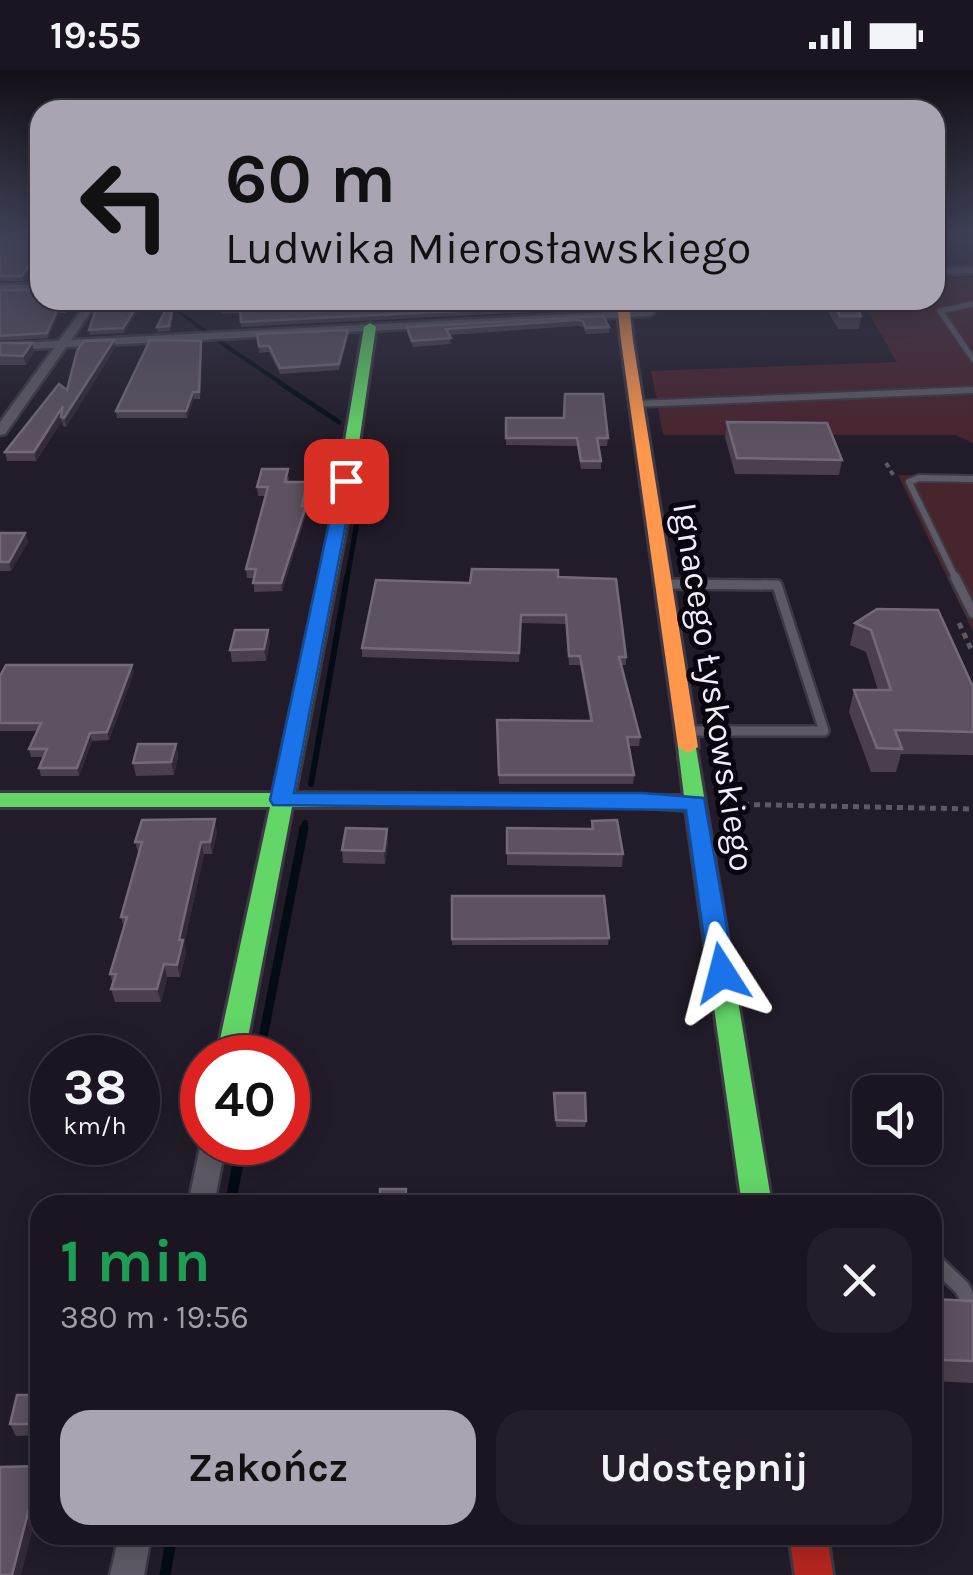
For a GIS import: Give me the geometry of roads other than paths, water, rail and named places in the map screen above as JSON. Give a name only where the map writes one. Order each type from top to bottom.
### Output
[{"type":"street","points":[[0,431],[87,310]]},
{"type":"street","points":[[0,347],[370,328],[620,310]]},
{"type":"street","name":"Ignacego Łyskowskiego","points":[[634,310],[636,404],[755,1195]]},
{"type":"street","points":[[235,1035],[340,518],[370,328]]},
{"type":"street","points":[[0,800],[642,800],[696,804]]},
{"type":"street","points":[[203,1195],[209,1165]]},
{"type":"street","points":[[127,1575],[133,1545]]},
{"type":"street","points":[[810,1545],[814,1575]]},
{"type":"lane","points":[[945,310],[972,304]]},
{"type":"lane","points":[[945,310],[940,311],[973,359]]},
{"type":"lane","points":[[636,404],[973,390]]},
{"type":"lane","points":[[973,479],[918,478],[909,482],[973,613]]},
{"type":"lane","points":[[663,584],[777,586],[824,731],[685,731]]},
{"type":"lane","points":[[942,1269],[962,1288],[973,1308]]},
{"type":"waterway","points":[[176,310],[206,332]]},
{"type":"waterway","points":[[220,342],[284,385]]},
{"type":"waterway","points":[[280,383],[339,422]]},
{"type":"waterway","points":[[347,579],[369,454],[365,440]]},
{"type":"waterway","points":[[311,784],[347,577]]},
{"type":"waterway","points":[[304,830],[305,823]]},
{"type":"waterway","points":[[264,1035],[304,828]]},
{"type":"waterway","points":[[232,1195],[238,1165]]},
{"type":"waterway","points":[[165,1575],[170,1545]]}]
